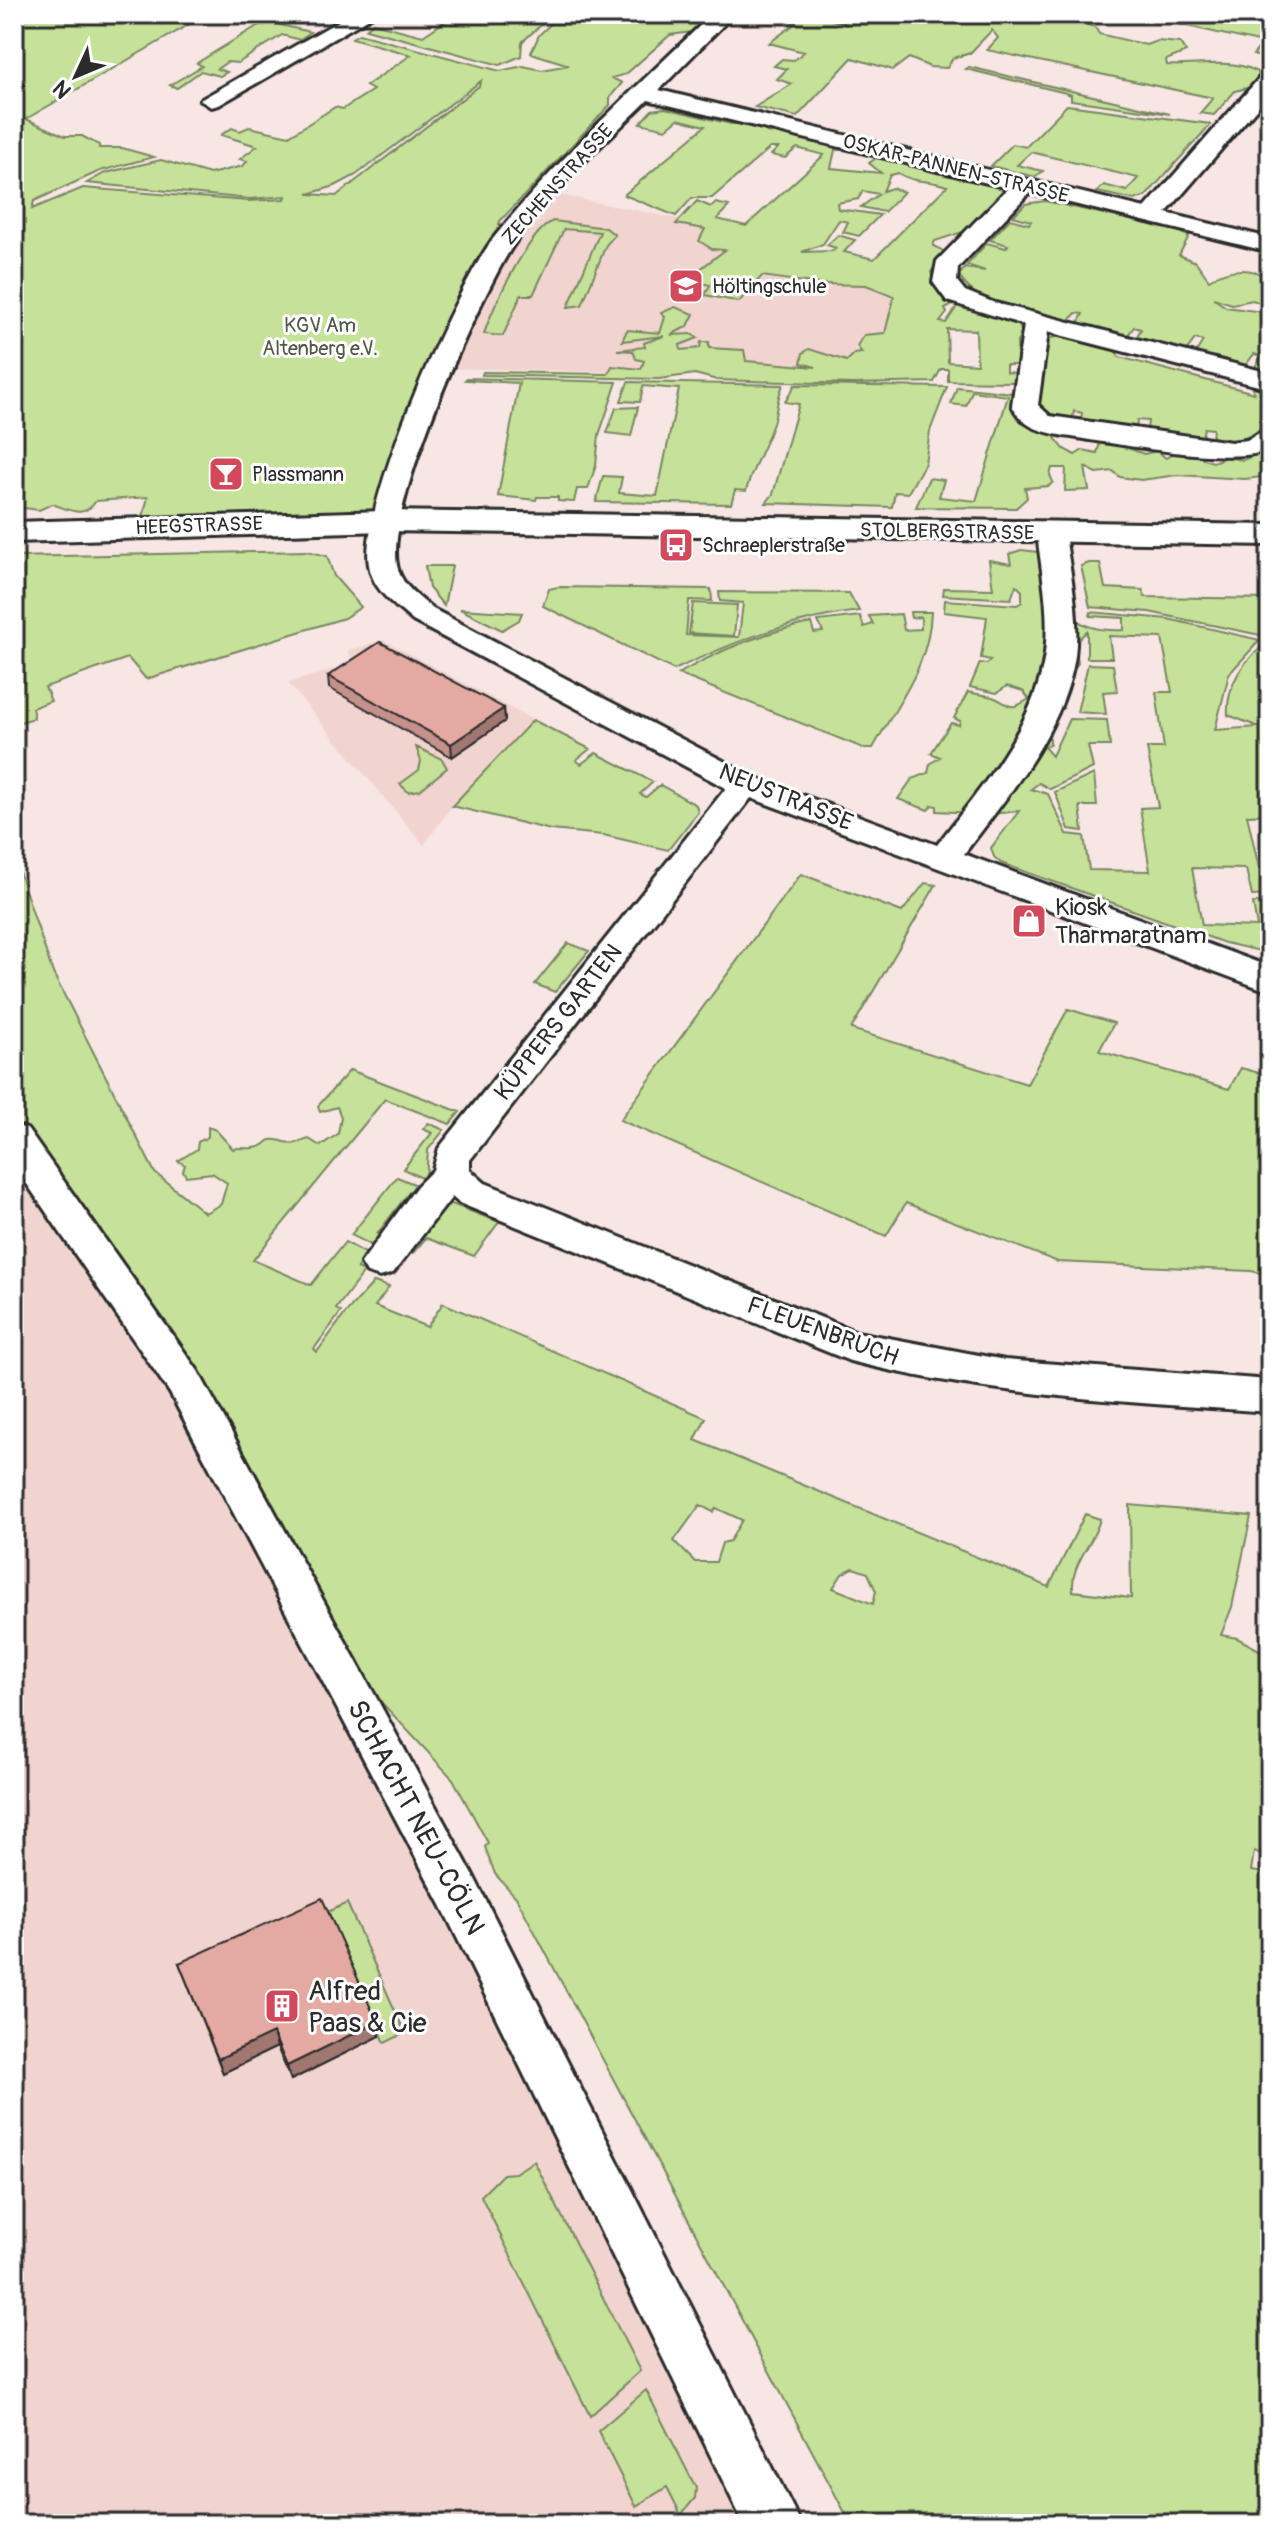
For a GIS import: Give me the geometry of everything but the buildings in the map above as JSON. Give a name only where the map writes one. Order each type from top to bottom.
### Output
[{"type":"street","points":[[211,100],[366,14]]},
{"type":"street","name":"ZECHENSTRASSE","points":[[385,521],[420,413],[472,295],[516,226],[569,165],[724,14]]},
{"type":"street","points":[[1249,14],[1270,22]]},
{"type":"street","points":[[1151,215],[1270,80]]},
{"type":"street","name":"OSKAR-PANNEN-STRASSE","points":[[642,92],[1270,245]]},
{"type":"street","points":[[1024,185],[953,258],[943,276],[951,291],[962,299],[1037,321],[1270,381]]},
{"type":"street","points":[[1037,321],[1025,405],[1033,418],[1064,428],[1231,450],[1255,447],[1270,435]]},
{"type":"street","name":"HEEGSTRASSE","points":[[14,532],[385,521]]},
{"type":"street","name":"STOLBERGSTRASSE","points":[[385,521],[1270,535]]},
{"type":"street","name":"NEUSTRASSE","points":[[385,521],[380,548],[383,567],[392,588],[409,606],[745,785],[1270,980]]},
{"type":"street","points":[[944,858],[1016,759],[1056,674],[1061,634],[1051,533]]},
{"type":"street","name":"KÜPPERS GARTEN","points":[[380,1263],[430,1196],[451,1175],[452,1157],[745,785]]},
{"type":"street","name":"SCHACHT NEU-CÖLN","points":[[14,1138],[91,1244],[184,1382],[457,1890],[773,2524]]},
{"type":"street","name":"FLEUENBRUCH","points":[[451,1175],[459,1185],[487,1199],[850,1346],[902,1361],[956,1371],[1270,1396]]},
{"type":"shaded area","name":"Höltingschule","points":[[549,193],[690,221],[727,238],[908,294],[873,378],[439,368],[471,295]]},
{"type":"shaded area","points":[[384,640],[533,720],[452,806],[424,845],[288,683],[355,663],[347,651]]},
{"type":"shaded area","points":[[14,1140],[180,1384],[773,2524],[14,2524]]},
{"type":"green space","points":[[1000,12],[1035,15],[1095,27],[1099,34],[1146,45],[1157,41],[1180,43],[1186,52],[1166,60],[1167,65],[1236,65],[1258,72],[1259,77],[1251,87],[1235,91],[1214,115],[1200,113],[1213,98],[987,50],[998,38],[992,30],[970,53],[953,58],[947,68],[930,67],[909,58],[893,70],[852,58],[797,117],[755,107],[792,84],[777,79],[787,69],[774,66],[782,59],[794,60],[804,52],[769,43],[796,23],[778,18],[782,14],[815,14],[847,25],[827,14]]},
{"type":"green space","name":"KGV Am Altenberg e.V.","points":[[14,14],[207,14],[26,119],[65,136],[82,136],[99,145],[99,148],[122,148],[154,157],[100,171],[34,201],[32,209],[83,188],[248,201],[285,199],[286,196],[250,199],[87,183],[105,173],[161,160],[210,174],[243,166],[247,161],[240,159],[257,146],[221,135],[232,128],[240,131],[249,127],[289,136],[335,107],[343,109],[373,90],[366,86],[411,55],[352,38],[359,34],[500,71],[523,66],[542,70],[569,65],[531,53],[539,35],[561,14],[707,14],[710,20],[692,32],[670,35],[626,74],[612,78],[622,83],[610,97],[610,105],[500,221],[499,224],[514,226],[385,521],[140,528],[148,497],[96,501],[81,512],[52,504],[39,510],[24,508],[14,515]],"holes":[[[481,81],[479,86],[336,196],[308,194],[335,186],[356,175]]]},
{"type":"green space","points":[[456,14],[553,14],[522,42],[521,56],[500,65],[366,29],[373,23],[423,36]]},
{"type":"green space","points":[[1133,14],[1255,14],[1270,18],[1270,51],[1264,58],[1253,55],[1263,43]]},
{"type":"green space","points":[[272,23],[310,32],[300,40],[282,35],[238,63],[227,62],[217,69],[227,72],[220,76],[201,71],[177,88],[170,85],[202,66],[197,63],[259,25]]},
{"type":"green space","points":[[969,67],[1170,114],[1071,100],[1071,95],[1066,93],[966,69]]},
{"type":"green space","points":[[1067,105],[1210,125],[1146,196],[1135,200],[1097,192],[1104,185],[1127,191],[1138,178],[1031,152],[1017,165],[1043,171],[1036,177],[991,166],[1013,144],[1026,147]]},
{"type":"green space","points":[[665,108],[731,124],[756,124],[769,134],[779,131],[850,145],[849,150],[835,150],[831,168],[881,173],[869,163],[879,156],[939,174],[944,171],[1014,188],[981,226],[935,241],[933,245],[945,252],[931,272],[934,284],[953,305],[945,309],[947,313],[940,322],[946,323],[958,305],[1019,325],[1022,334],[1017,342],[1018,365],[1006,365],[1006,372],[1017,373],[1014,382],[948,381],[948,369],[941,369],[934,382],[853,384],[717,380],[695,374],[659,379],[482,375],[483,372],[608,374],[612,366],[641,369],[644,361],[636,359],[633,351],[617,350],[645,347],[644,343],[664,336],[622,341],[627,330],[660,333],[665,317],[661,313],[675,307],[694,314],[688,326],[671,335],[691,334],[698,338],[680,345],[681,350],[700,348],[701,342],[709,342],[709,348],[744,350],[746,361],[816,367],[801,363],[803,353],[809,349],[847,361],[854,354],[862,353],[857,346],[864,335],[885,333],[894,296],[866,285],[819,284],[762,276],[739,302],[705,295],[710,285],[696,282],[691,276],[725,250],[712,249],[699,241],[705,229],[676,224],[697,201],[711,207],[716,203],[729,206],[717,219],[746,226],[824,155],[797,148],[785,158],[771,155],[778,148],[770,148],[712,198],[692,198],[676,216],[624,195],[705,126],[678,119],[666,129],[640,123],[652,110]],"holes":[[[898,173],[910,179],[947,186],[874,259],[844,252],[855,240],[838,235],[827,245],[836,248],[833,251],[802,252],[823,244],[839,220],[848,222],[843,232],[859,236],[880,215],[838,209],[837,203],[858,199],[863,191],[879,194],[861,207],[884,212],[904,192],[892,188],[883,191],[890,175]],[[947,329],[976,330],[977,364],[948,362]]]},
{"type":"green space","points":[[1045,201],[1185,232],[1183,234],[1189,236],[1179,255],[1196,262],[1209,280],[1240,270],[1270,279],[1270,308],[1253,300],[1232,304],[1213,298],[1226,307],[1270,313],[1270,373],[1254,369],[1261,356],[1254,354],[1245,366],[1195,354],[1203,341],[1195,339],[1186,351],[1136,338],[1141,329],[1134,327],[1127,336],[1078,323],[1083,314],[1076,313],[1069,321],[1008,307],[978,295],[959,275],[965,268],[985,271],[967,265],[987,243],[1006,248],[1008,245],[990,240],[1010,219],[1029,224],[1031,221],[1013,216],[1025,204]]},
{"type":"green space","points":[[553,221],[606,228],[615,235],[606,245],[582,305],[568,307],[600,232],[564,229],[533,295],[521,295],[503,336],[484,334],[522,255],[543,228]]},
{"type":"green space","points":[[1069,334],[1112,345],[1119,357],[1254,393],[1251,383],[1270,391],[1262,426],[1247,437],[1226,440],[1212,439],[1213,429],[1204,428],[1202,437],[1147,431],[1148,421],[1137,420],[1136,430],[1081,423],[1082,413],[1074,411],[1072,422],[1056,420],[1039,409],[1038,403],[1047,339]]},
{"type":"green space","points":[[465,380],[617,382],[599,435],[596,465],[588,489],[577,489],[574,502],[558,501],[558,497],[537,497],[536,500],[498,496],[519,383]]},
{"type":"green space","points":[[628,382],[783,385],[773,424],[746,491],[735,490],[731,504],[596,502],[603,476],[622,477],[619,493],[657,496],[679,389],[643,386],[640,402],[621,401]]},
{"type":"green space","points":[[795,385],[947,387],[930,431],[925,463],[908,493],[895,492],[892,507],[766,503],[773,494],[799,404],[785,402]]},
{"type":"green space","points":[[957,387],[1012,393],[1011,405],[1022,420],[1056,433],[1055,438],[1064,449],[1075,455],[1083,450],[1097,453],[1101,439],[1137,444],[1130,449],[1144,454],[1157,451],[1166,458],[1178,450],[1200,453],[1203,459],[1213,462],[1226,457],[1243,460],[1270,449],[1270,476],[1245,479],[1178,475],[1141,480],[1120,477],[1113,471],[1097,473],[1085,467],[1089,490],[1065,491],[1066,468],[1052,468],[1050,475],[1053,482],[1049,486],[1025,488],[1027,498],[1016,508],[916,507],[929,478],[944,480],[939,497],[976,501],[1008,396],[972,391],[966,406],[951,404]]},
{"type":"green space","points":[[638,407],[631,436],[607,433],[616,408]]},
{"type":"green space","points":[[1021,550],[1038,552],[1045,559],[1064,603],[1079,621],[1090,627],[1124,630],[1124,618],[1090,616],[1091,612],[1168,619],[1260,640],[1229,674],[1215,730],[1259,727],[1228,715],[1228,704],[1234,682],[1245,663],[1270,642],[1270,730],[1267,729],[1270,814],[1247,815],[1259,868],[1270,869],[1270,895],[1252,896],[1246,869],[1192,868],[1202,925],[1257,927],[1253,903],[1270,903],[1270,939],[1260,951],[1225,943],[1001,863],[994,857],[991,848],[1019,811],[992,814],[937,811],[937,806],[932,805],[928,810],[898,799],[912,779],[928,773],[930,764],[940,757],[931,753],[951,723],[959,725],[960,721],[954,718],[968,692],[992,697],[1010,706],[1029,699],[1023,691],[1007,686],[997,693],[970,687],[980,663],[987,664],[991,660],[981,658],[987,617],[944,612],[945,600],[1017,605],[1022,602],[1022,591],[1016,585],[1011,599],[943,595],[944,588],[993,589],[989,560],[1011,564],[1009,554]],"holes":[[[1087,631],[1087,658],[1112,658],[1109,636],[1162,638],[1172,692],[1156,692],[1164,748],[1147,748],[1158,807],[1140,808],[1150,871],[1089,870],[1084,836],[1067,834],[1048,794],[1031,789],[1039,783],[1050,789],[1093,768],[1088,746],[1110,746],[1107,720],[1069,719],[1052,756],[1044,747],[1050,744],[1050,738],[1044,735],[1059,704],[1063,707],[1059,690],[1078,663],[1075,643]]]},
{"type":"green space","points":[[307,551],[327,556],[334,576],[361,607],[344,618],[146,679],[128,658],[45,687],[51,701],[32,708],[34,718],[14,724],[14,557]]},
{"type":"green space","points":[[1100,563],[1105,588],[1143,590],[1145,597],[1270,599],[1270,637],[1149,612],[1090,607],[1081,566]]},
{"type":"green space","points":[[425,566],[452,566],[444,606],[429,588]]},
{"type":"green space","points":[[549,589],[711,589],[712,601],[689,600],[686,635],[739,637],[743,603],[720,601],[719,592],[849,593],[859,611],[764,633],[674,670],[543,606]]},
{"type":"green space","points":[[693,603],[737,605],[734,636],[689,633]]},
{"type":"green space","points":[[460,609],[522,613],[519,620],[502,630]]},
{"type":"green space","points":[[910,612],[931,612],[925,650],[911,683],[873,748],[863,748],[678,674],[726,650],[777,631],[811,623],[814,633],[823,632],[818,621],[860,616],[864,627],[873,624],[869,616],[901,614],[904,630],[921,629],[921,617],[911,618]]},
{"type":"green space","points":[[1088,664],[1113,665],[1117,691],[1103,692],[1106,714],[1077,712]]},
{"type":"green space","points":[[533,720],[590,749],[576,760],[581,764],[596,753],[653,782],[640,794],[646,797],[660,785],[696,805],[698,812],[668,850],[603,835],[551,830],[452,806]]},
{"type":"green space","points":[[416,747],[442,759],[447,768],[420,790],[408,792],[400,784],[419,770],[421,761]]},
{"type":"green space","points":[[1094,774],[1097,806],[1080,806],[1083,831],[1069,829],[1055,792]]},
{"type":"green space","points":[[14,857],[53,973],[155,1173],[205,1213],[221,1204],[227,1183],[212,1173],[186,1176],[183,1171],[185,1165],[178,1161],[197,1149],[198,1142],[208,1137],[208,1127],[216,1130],[233,1149],[260,1147],[270,1140],[293,1144],[309,1139],[320,1146],[338,1134],[341,1117],[337,1107],[320,1112],[318,1106],[350,1070],[460,1112],[450,1124],[385,1099],[253,1260],[311,1285],[345,1242],[367,1254],[357,1268],[364,1272],[336,1309],[341,1312],[314,1349],[317,1352],[374,1282],[389,1287],[375,1306],[427,1327],[443,1303],[706,1418],[695,1440],[1049,1587],[1085,1514],[1100,1519],[1075,1571],[1073,1591],[1131,1598],[1130,1505],[1251,1516],[1232,1607],[1221,1635],[1237,1638],[1263,1652],[1264,1648],[1270,1660],[1270,1857],[1254,1851],[1251,1871],[1270,1874],[1270,2524],[851,2524],[516,1897],[495,1874],[485,1847],[488,1843],[453,1779],[367,1687],[14,1129]],"holes":[[[700,1505],[713,1512],[716,1508],[742,1520],[730,1541],[722,1543],[716,1562],[695,1562],[674,1541]],[[853,1568],[868,1573],[876,1591],[873,1604],[833,1588],[842,1574]]]},
{"type":"green space","points":[[801,874],[902,912],[925,883],[936,885],[851,1029],[1027,1084],[1068,1009],[1114,1023],[1099,1051],[1229,1089],[1241,1068],[1270,1076],[1270,1275],[1251,1271],[1058,1262],[906,1203],[886,1236],[620,1120]]},
{"type":"green space","points":[[568,943],[589,951],[555,992],[535,984]]},
{"type":"green space","points":[[428,1123],[444,1130],[428,1150],[426,1180],[403,1169],[432,1133],[423,1129]]},
{"type":"green space","points":[[397,1177],[419,1186],[410,1191],[377,1234],[381,1237],[373,1246],[351,1235]]},
{"type":"green space","points":[[441,1200],[499,1222],[474,1256],[426,1238],[413,1253],[406,1252]]},
{"type":"green space","points":[[347,1903],[405,2033],[385,2043],[328,1912]]},
{"type":"green space","points":[[534,2161],[640,2371],[590,2416],[481,2196],[503,2174],[515,2173]]},
{"type":"green space","points":[[646,2390],[696,2488],[695,2498],[681,2515],[667,2487],[636,2506],[598,2431]]},
{"type":"place","name":"Höltingschule","points":[[686,286]]},
{"type":"place","name":"Plassmann","points":[[226,474]]},
{"type":"place","name":"Schraeplerstraße","points":[[676,545]]},
{"type":"place","name":"Kiosk Tharmaratnam","points":[[1029,921]]},
{"type":"place","name":"Alfred Paas & Cie","points":[[282,2006]]}]
